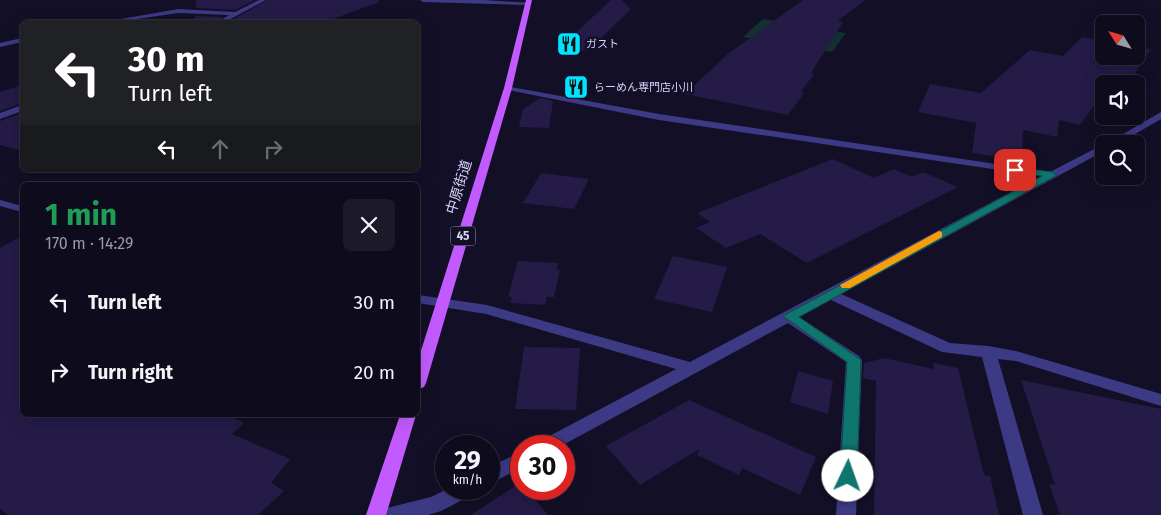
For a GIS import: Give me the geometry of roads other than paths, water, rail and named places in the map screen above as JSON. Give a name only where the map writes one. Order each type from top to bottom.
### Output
[{"type":"main road","name":"中原街道","points":[[420,377],[508,88],[529,2]]},
{"type":"main road","points":[[376,515],[407,417]]},
{"type":"street","points":[[224,20],[263,0]]},
{"type":"street","points":[[423,0],[529,2]]},
{"type":"street","points":[[120,20],[178,11],[235,14]]},
{"type":"street","points":[[0,45],[20,40]]},
{"type":"street","points":[[508,88],[659,117],[1052,175]]},
{"type":"street","points":[[0,116],[20,109]]},
{"type":"street","points":[[13,112],[20,114]]},
{"type":"street","points":[[1126,135],[1161,116]]},
{"type":"street","points":[[567,435],[1095,152]]},
{"type":"street","points":[[0,203],[20,208]]},
{"type":"street","points":[[830,294],[947,348],[988,351],[1016,356],[1161,400]]},
{"type":"street","points":[[420,299],[487,310],[693,368]]},
{"type":"street","points":[[790,316],[854,360],[846,515]]},
{"type":"street","points":[[988,351],[1033,515]]},
{"type":"street","points":[[390,515],[435,510],[449,500]]},
{"type":"place","name":"ガスト","points":[[569,44]]},
{"type":"place","name":"らーめん専門店小川","points":[[576,87]]}]
